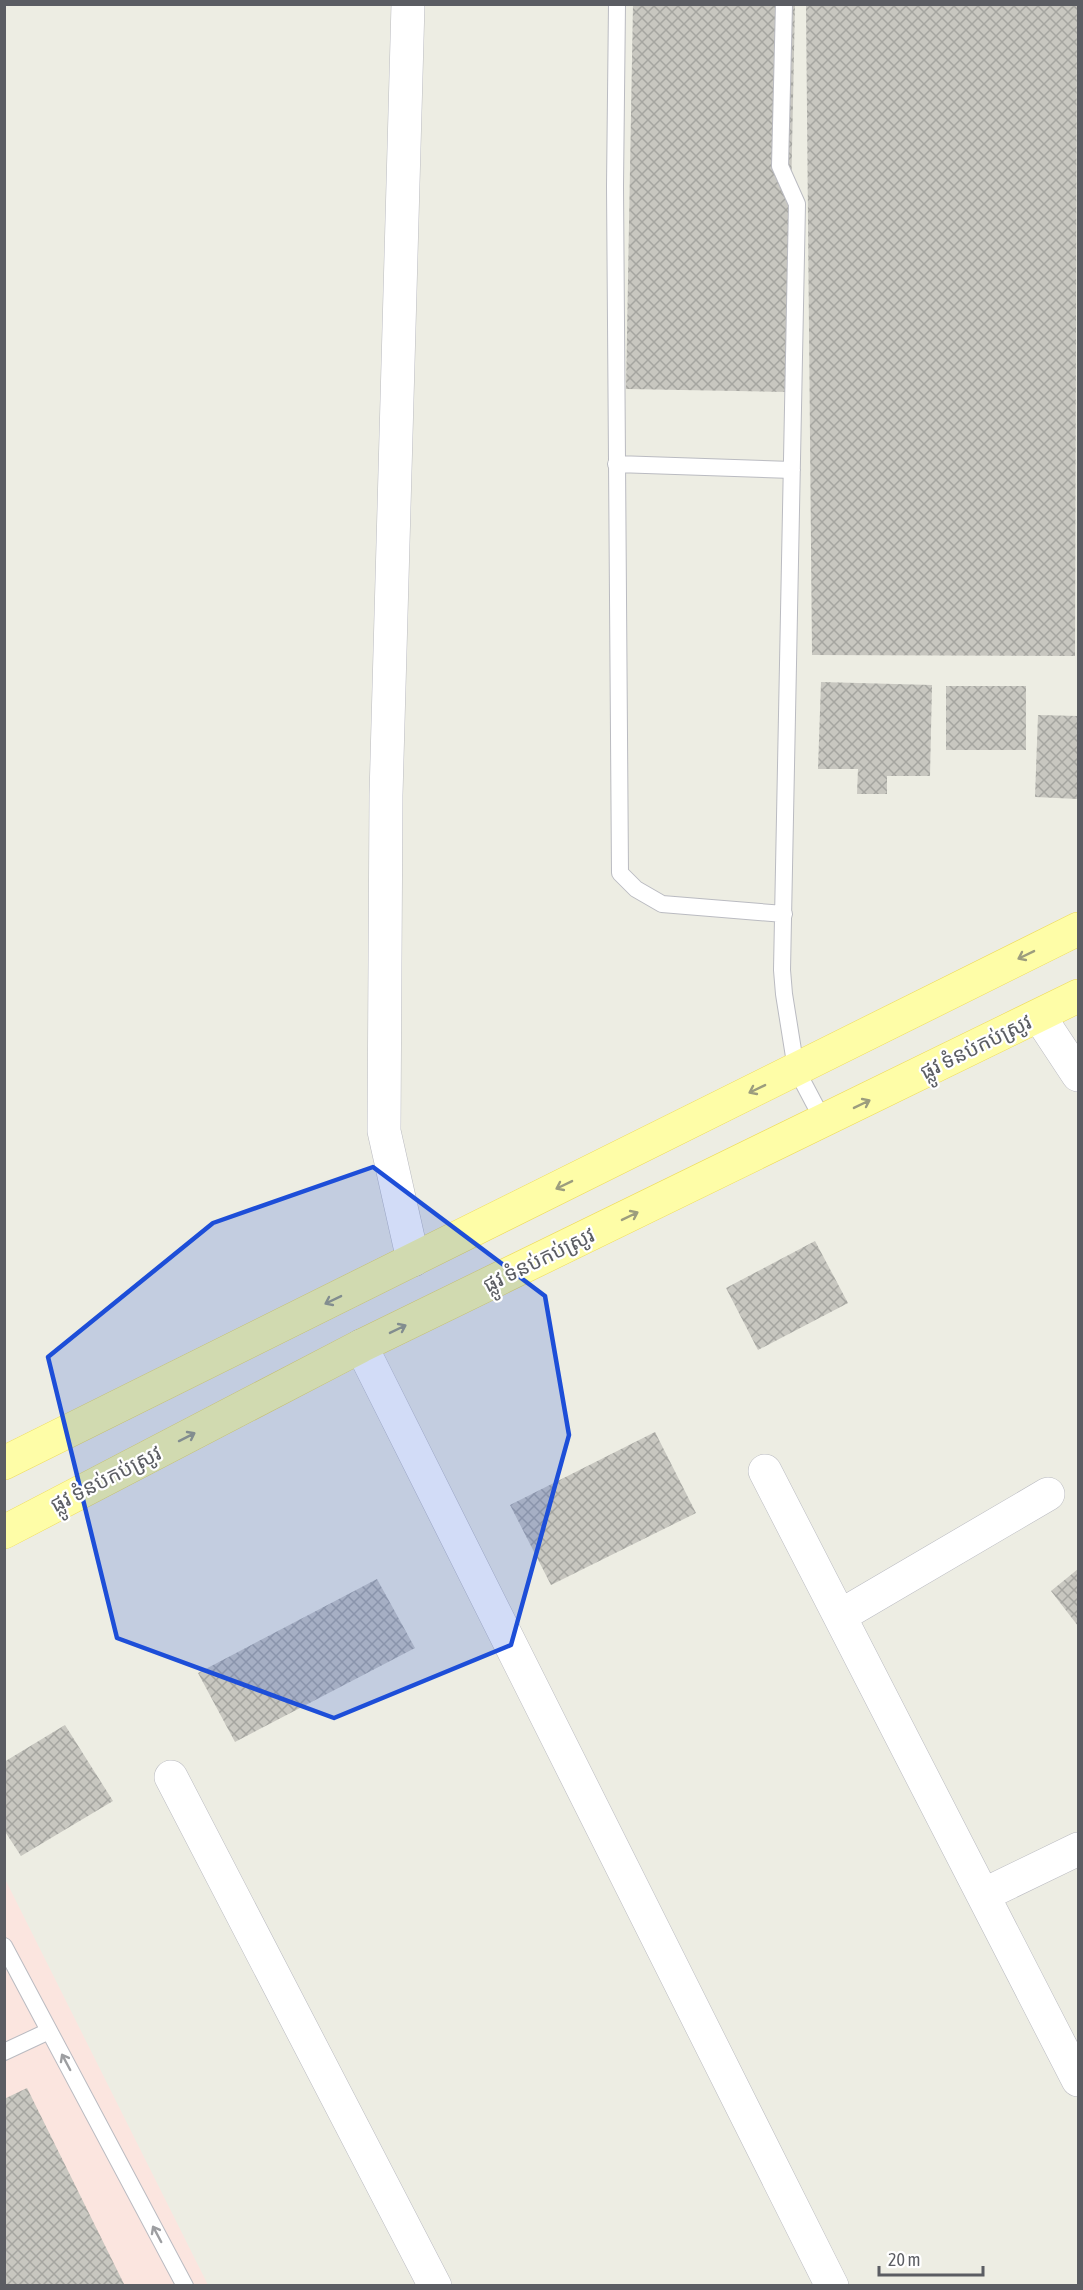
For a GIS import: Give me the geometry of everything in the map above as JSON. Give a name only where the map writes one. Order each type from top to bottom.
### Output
[{"type":"main road","points":[[4,1463],[1078,929]]},
{"type":"main road","name":"ផ្លូវ ទំនប់កប់ស្រូវ","points":[[4,1532],[361,1346],[824,1122],[1078,996]]},
{"type":"street","points":[[408,4],[386,795],[384,1131],[413,1260]]},
{"type":"street","points":[[1039,1016],[1078,1075]]},
{"type":"street","points":[[361,1346],[832,2286]]},
{"type":"street","points":[[765,1472],[1078,2080]]},
{"type":"street","points":[[840,1617],[1048,1494]]},
{"type":"street","points":[[171,1777],[435,2286]]},
{"type":"street","points":[[983,1895],[1078,1849]]},
{"type":"lane","points":[[617,4],[615,186],[620,873],[636,889],[663,904],[784,914]]},
{"type":"lane","points":[[784,4],[780,166],[797,204],[783,994],[796,1069],[824,1122]]},
{"type":"lane","points":[[616,464],[792,470]]},
{"type":"lane","points":[[4,1946],[185,2286]]},
{"type":"lane","points":[[4,2052],[49,2031]]},
{"type":"highlighted area","points":[[373,1167],[545,1296],[569,1435],[511,1645],[334,1718],[117,1638],[48,1357],[213,1223]]},
{"type":"shaded area","points":[[5,1879],[208,2285],[5,2285]]},
{"type":"building","points":[[633,4],[795,4],[787,392],[626,389]]},
{"type":"building","points":[[806,4],[1077,4],[1075,656],[812,655]]},
{"type":"building","points":[[821,682],[932,685],[930,776],[887,776],[887,794],[857,794],[858,769],[818,769]]},
{"type":"building","points":[[946,686],[1026,686],[1026,750],[946,750]]},
{"type":"building","points":[[1038,715],[1078,716],[1078,799],[1035,797]]},
{"type":"building","points":[[815,1241],[848,1303],[758,1350],[726,1288]]},
{"type":"building","points":[[655,1432],[696,1513],[551,1585],[510,1505]]},
{"type":"building","points":[[1078,1569],[1078,1626],[1051,1591]]},
{"type":"building","points":[[377,1579],[415,1648],[235,1742],[198,1673]]},
{"type":"building","points":[[65,1725],[113,1801],[21,1856],[4,1830],[4,1762]]},
{"type":"building","points":[[27,2088],[125,2286],[4,2286],[4,2099]]}]
